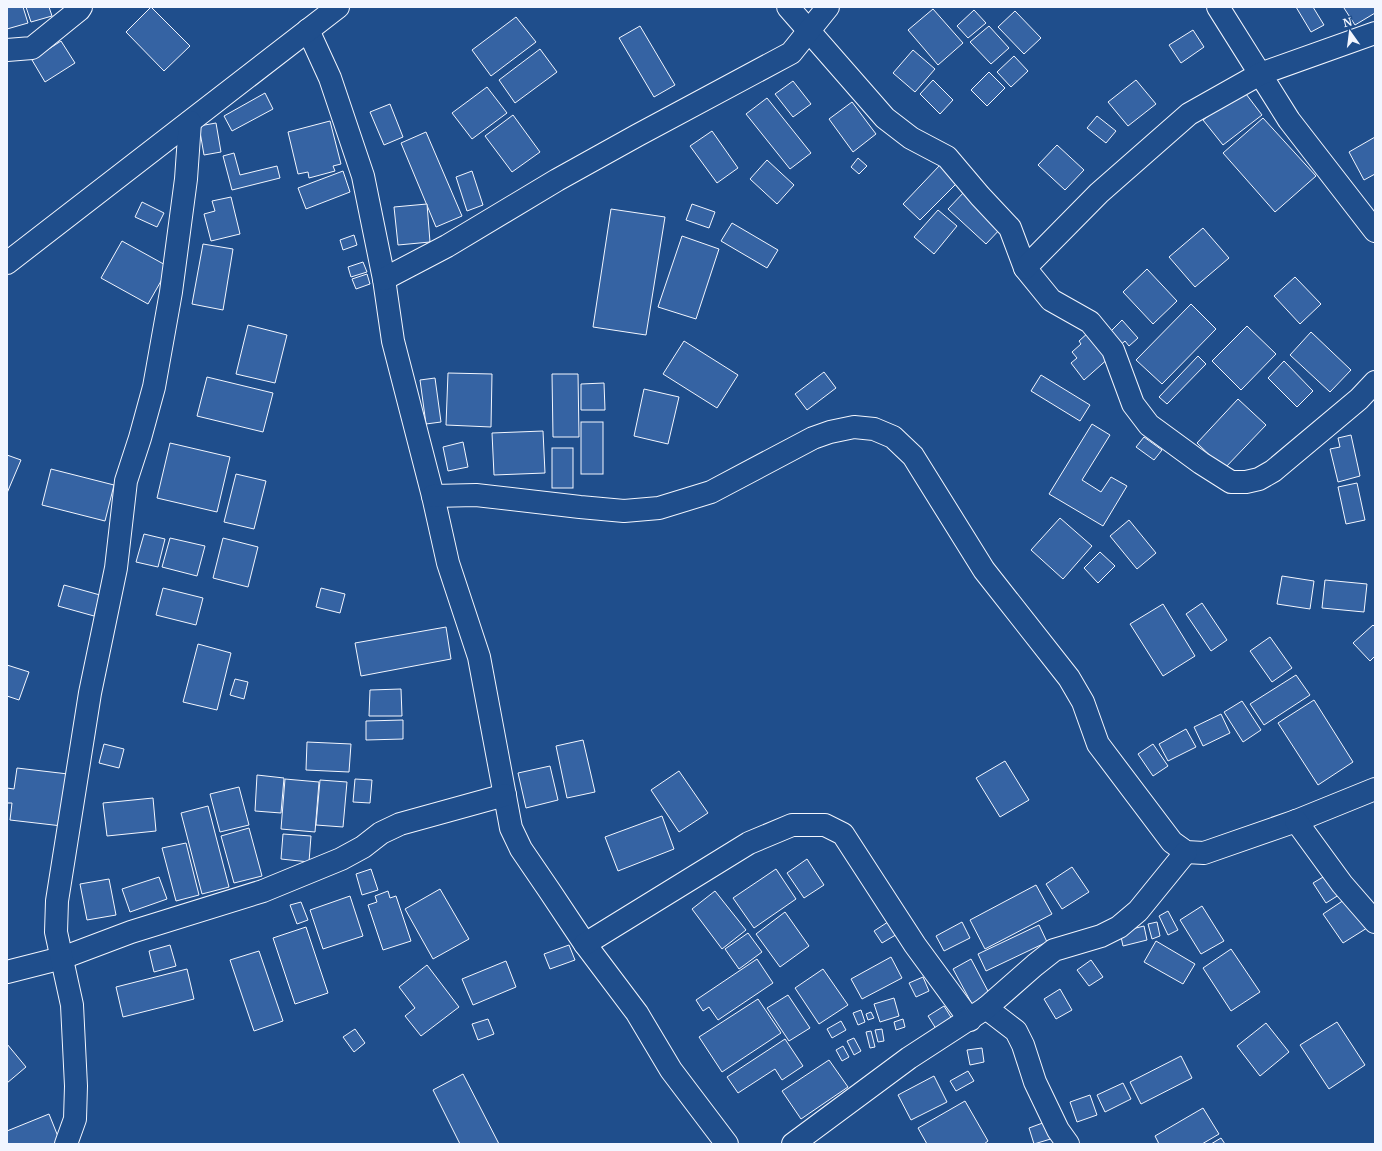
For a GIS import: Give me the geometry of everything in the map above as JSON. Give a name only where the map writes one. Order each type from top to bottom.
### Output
[{"type":"street","points":[[7,50],[32,48],[81,7]]},
{"type":"street","points":[[7,263],[338,7]]},
{"type":"street","points":[[788,7],[885,118],[911,138],[947,157],[980,196],[1010,228],[1025,268],[1051,300],[1090,322],[1113,350],[1133,404],[1149,425],[1201,463],[1231,482],[1246,482],[1259,479],[1273,471],[1359,399],[1375,382]]},
{"type":"street","points":[[384,279],[447,246],[557,180],[625,142],[791,53],[828,7]]},
{"type":"street","points":[[1218,7],[1289,120],[1375,231]]},
{"type":"street","points":[[308,30],[330,78],[363,176],[384,279],[393,341],[448,563],[479,658],[511,828],[522,849],[585,944],[637,1013],[671,1070],[727,1144]]},
{"type":"street","points":[[1025,268],[1098,193],[1189,114],[1260,74],[1375,33]]},
{"type":"street","points":[[66,1144],[75,1119],[76,1086],[72,1005],[56,932],[57,902],[90,693],[116,568],[126,481],[154,387],[169,299],[186,179],[190,122]]},
{"type":"street","points":[[432,496],[476,495],[580,508],[624,511],[659,508],[711,492],[813,438],[830,432],[854,427],[874,429],[893,437],[913,456],[984,570],[1069,678],[1083,702],[1098,744],[1172,842],[1186,852],[1204,853],[1296,821],[1375,788]]},
{"type":"street","points":[[7,972],[62,958],[131,932],[263,891],[341,860],[363,847],[381,833],[400,824],[505,795]]},
{"type":"street","points":[[1296,821],[1342,884],[1375,922]]},
{"type":"street","points":[[585,944],[749,844],[792,825],[825,825],[843,834],[915,944],[978,1014],[1016,1031],[1023,1045],[1035,1082],[1058,1130],[1068,1144]]},
{"type":"street","points":[[792,1144],[909,1058],[978,1014],[1054,950],[1100,936],[1119,927],[1138,911],[1186,852]]},
{"type":"building","points":[[7,7],[23,7],[28,23],[7,29]]},
{"type":"building","points":[[26,7],[49,7],[52,16],[31,22]]},
{"type":"building","points":[[151,7],[190,46],[164,71],[126,32]]},
{"type":"building","points":[[1296,7],[1313,7],[1324,25],[1311,32]]},
{"type":"building","points":[[1375,7],[1375,13],[1355,25],[1344,8]]},
{"type":"building","points":[[933,9],[963,43],[938,65],[908,30]]},
{"type":"building","points":[[974,10],[986,23],[968,38],[957,26]]},
{"type":"building","points":[[1015,11],[1041,38],[1024,54],[998,27]]},
{"type":"building","points":[[516,17],[536,42],[491,76],[472,50]]},
{"type":"building","points":[[640,26],[675,85],[654,97],[619,38]]},
{"type":"building","points":[[989,26],[1009,48],[991,64],[970,42]]},
{"type":"building","points":[[1193,30],[1204,47],[1181,63],[1169,45]]},
{"type":"building","points":[[61,41],[75,63],[45,82],[32,60]]},
{"type":"building","points":[[540,49],[557,72],[515,103],[499,80]]},
{"type":"building","points":[[913,50],[935,69],[915,92],[893,73]]},
{"type":"building","points":[[1014,56],[1028,71],[1011,87],[997,72]]},
{"type":"building","points":[[989,72],[1005,88],[987,106],[971,90]]},
{"type":"building","points":[[933,80],[953,100],[940,114],[920,94]]},
{"type":"building","points":[[1136,80],[1156,104],[1128,126],[1108,102]]},
{"type":"building","points":[[793,81],[811,104],[793,117],[775,94]]},
{"type":"building","points":[[487,87],[507,113],[472,139],[452,113]]},
{"type":"building","points":[[1243,90],[1262,115],[1223,145],[1203,120]]},
{"type":"building","points":[[265,93],[273,109],[232,131],[224,116]]},
{"type":"building","points":[[767,98],[811,153],[790,169],[746,114]]},
{"type":"building","points":[[852,102],[876,134],[853,152],[829,119]]},
{"type":"building","points":[[390,104],[403,137],[384,145],[370,112]]},
{"type":"building","points":[[513,115],[540,152],[512,172],[485,136]]},
{"type":"building","points":[[1097,116],[1116,131],[1106,143],[1087,128]]},
{"type":"building","points":[[1263,118],[1316,176],[1275,212],[1223,153]]},
{"type":"building","points":[[330,121],[341,164],[333,166],[335,171],[309,178],[308,172],[298,174],[288,132]]},
{"type":"building","points":[[216,123],[221,152],[204,155],[199,126]]},
{"type":"building","points":[[712,131],[738,168],[717,183],[690,146]]},
{"type":"building","points":[[426,132],[462,216],[436,227],[401,143]]},
{"type":"building","points":[[1375,137],[1375,174],[1364,180],[1349,152]]},
{"type":"building","points":[[1057,145],[1084,170],[1065,190],[1038,165]]},
{"type":"building","points":[[234,153],[240,175],[277,166],[280,178],[232,190],[223,156]]},
{"type":"building","points":[[858,158],[867,166],[859,174],[851,167]]},
{"type":"building","points":[[767,160],[794,185],[777,204],[750,179]]},
{"type":"building","points":[[940,165],[958,182],[920,220],[903,204]]},
{"type":"building","points":[[343,171],[350,192],[306,209],[298,188]]},
{"type":"building","points":[[472,171],[483,205],[467,211],[456,177]]},
{"type":"building","points":[[965,191],[1003,226],[986,244],[948,209]]},
{"type":"building","points":[[231,197],[240,234],[211,241],[204,214],[215,211],[212,201]]},
{"type":"building","points":[[142,202],[164,213],[157,227],[135,217]]},
{"type":"building","points":[[427,204],[430,242],[398,245],[394,207]]},
{"type":"building","points":[[692,204],[715,212],[709,228],[686,220]]},
{"type":"building","points":[[611,209],[665,217],[646,335],[593,327]]},
{"type":"building","points":[[938,210],[957,226],[934,254],[914,237]]},
{"type":"building","points":[[732,223],[778,250],[767,268],[721,241]]},
{"type":"building","points":[[1203,228],[1229,258],[1195,287],[1169,257]]},
{"type":"building","points":[[354,235],[357,245],[343,250],[340,240]]},
{"type":"building","points":[[682,236],[719,249],[696,319],[658,307]]},
{"type":"building","points":[[122,241],[169,267],[148,304],[101,278]]},
{"type":"building","points":[[203,244],[233,249],[223,310],[192,304]]},
{"type":"building","points":[[363,262],[367,272],[351,277],[348,267]]},
{"type":"building","points":[[1147,269],[1177,301],[1153,324],[1123,292]]},
{"type":"building","points":[[367,274],[370,284],[356,289],[352,279]]},
{"type":"building","points":[[1295,277],[1321,304],[1300,324],[1274,296]]},
{"type":"building","points":[[1191,304],[1216,329],[1162,384],[1136,360]]},
{"type":"building","points":[[1122,320],[1138,338],[1129,346],[1125,341],[1118,347],[1107,335]]},
{"type":"building","points":[[248,325],[287,335],[275,383],[236,374]]},
{"type":"building","points":[[1247,326],[1276,354],[1241,390],[1212,361]]},
{"type":"building","points":[[1089,332],[1110,357],[1084,380],[1071,363],[1077,358],[1072,352],[1081,344],[1079,341]]},
{"type":"building","points":[[1311,332],[1351,370],[1330,392],[1290,355]]},
{"type":"building","points":[[684,341],[738,375],[717,408],[663,374]]},
{"type":"building","points":[[1198,356],[1206,364],[1167,404],[1159,397]]},
{"type":"building","points":[[1284,361],[1313,391],[1297,407],[1268,378]]},
{"type":"building","points":[[824,372],[836,388],[807,410],[795,394]]},
{"type":"building","points":[[448,373],[492,374],[491,427],[446,425]]},
{"type":"building","points":[[552,374],[578,374],[579,437],[553,437]]},
{"type":"building","points":[[1041,375],[1090,405],[1080,421],[1031,391]]},
{"type":"building","points":[[207,377],[273,393],[263,432],[197,416]]},
{"type":"building","points":[[435,378],[441,422],[426,424],[420,380]]},
{"type":"building","points":[[604,383],[605,410],[581,410],[581,384]]},
{"type":"building","points":[[644,389],[679,397],[668,444],[634,436]]},
{"type":"building","points":[[1238,399],[1266,425],[1224,469],[1197,443]]},
{"type":"building","points":[[581,422],[603,422],[603,474],[581,474]]},
{"type":"building","points":[[1092,424],[1110,435],[1082,480],[1101,492],[1111,477],[1127,486],[1103,526],[1049,494]]},
{"type":"building","points":[[543,431],[545,473],[494,475],[492,433]]},
{"type":"building","points":[[1351,435],[1360,476],[1338,482],[1330,449],[1340,447],[1338,438]]},
{"type":"building","points":[[1144,437],[1162,450],[1154,460],[1136,447]]},
{"type":"building","points":[[463,442],[468,467],[448,471],[443,447]]},
{"type":"building","points":[[170,443],[230,457],[217,512],[157,498]]},
{"type":"building","points":[[552,448],[573,448],[573,488],[552,488]]},
{"type":"building","points":[[7,455],[21,460],[7,493]]},
{"type":"building","points":[[51,469],[114,485],[105,521],[42,505]]},
{"type":"building","points":[[236,474],[266,481],[254,529],[224,522]]},
{"type":"building","points":[[1357,483],[1365,520],[1346,524],[1338,487]]},
{"type":"building","points":[[1060,518],[1092,546],[1063,579],[1031,550]]},
{"type":"building","points":[[1129,520],[1156,553],[1137,569],[1110,536]]},
{"type":"building","points":[[144,534],[165,539],[158,567],[136,562]]},
{"type":"building","points":[[170,538],[205,546],[197,576],[162,567]]},
{"type":"building","points":[[223,538],[258,547],[248,587],[213,578]]},
{"type":"building","points":[[1100,552],[1115,566],[1098,583],[1084,568]]},
{"type":"building","points":[[1282,576],[1314,581],[1310,609],[1277,604]]},
{"type":"building","points":[[1325,580],[1367,584],[1364,612],[1322,608]]},
{"type":"building","points":[[64,585],[100,595],[94,616],[58,606]]},
{"type":"building","points":[[163,588],[203,598],[196,625],[156,615]]},
{"type":"building","points":[[321,588],[345,594],[340,613],[316,607]]},
{"type":"building","points":[[1202,603],[1227,640],[1211,651],[1186,614]]},
{"type":"building","points":[[1163,604],[1195,656],[1163,676],[1130,624]]},
{"type":"building","points":[[1373,625],[1375,627],[1375,656],[1370,661],[1353,643]]},
{"type":"building","points":[[446,627],[451,659],[361,676],[355,643]]},
{"type":"building","points":[[1270,637],[1292,668],[1272,682],[1250,651]]},
{"type":"building","points":[[198,644],[231,653],[217,710],[183,702]]},
{"type":"building","points":[[7,665],[29,672],[19,700],[7,696]]},
{"type":"building","points":[[1296,675],[1310,695],[1264,725],[1250,704]]},
{"type":"building","points":[[235,679],[248,682],[244,699],[230,695]]},
{"type":"building","points":[[401,689],[402,716],[369,716],[370,690]]},
{"type":"building","points":[[1314,700],[1353,762],[1318,785],[1278,723]]},
{"type":"building","points":[[1242,701],[1261,730],[1243,742],[1224,712]]},
{"type":"building","points":[[1221,714],[1230,733],[1203,746],[1194,727]]},
{"type":"building","points":[[403,720],[403,739],[366,740],[366,721]]},
{"type":"building","points":[[1186,729],[1196,747],[1168,761],[1159,744]]},
{"type":"building","points":[[583,740],[595,792],[567,798],[556,746]]},
{"type":"building","points":[[307,742],[351,744],[349,772],[306,770]]},
{"type":"building","points":[[104,744],[124,749],[119,768],[99,763]]},
{"type":"building","points":[[1153,744],[1168,766],[1153,776],[1138,754]]},
{"type":"building","points":[[1005,761],[1029,800],[1000,817],[976,778]]},
{"type":"building","points":[[550,766],[558,800],[526,808],[518,773]]},
{"type":"building","points":[[17,768],[68,774],[62,826],[10,820],[12,803],[7,803],[7,788],[14,789]]},
{"type":"building","points":[[679,771],[708,813],[679,832],[651,790]]},
{"type":"building","points":[[257,775],[284,778],[281,813],[255,811]]},
{"type":"building","points":[[285,779],[319,782],[315,832],[281,829]]},
{"type":"building","points":[[355,779],[372,780],[370,803],[353,802]]},
{"type":"building","points":[[320,780],[347,782],[343,827],[316,825]]},
{"type":"building","points":[[239,787],[249,825],[220,832],[210,794]]},
{"type":"building","points":[[153,798],[156,831],[107,836],[103,803]]},
{"type":"building","points":[[208,806],[229,887],[202,894],[181,813]]},
{"type":"building","points":[[662,816],[674,849],[618,871],[605,837]]},
{"type":"building","points":[[249,828],[262,876],[234,883],[221,836]]},
{"type":"building","points":[[283,834],[311,836],[309,862],[281,859]]},
{"type":"building","points":[[186,843],[199,895],[176,901],[162,848]]},
{"type":"building","points":[[807,859],[824,885],[804,898],[787,873]]},
{"type":"building","points":[[1072,867],[1089,892],[1062,909],[1046,884]]},
{"type":"building","points":[[371,869],[378,890],[362,895],[356,874]]},
{"type":"building","points":[[776,869],[796,899],[754,928],[733,898]]},
{"type":"building","points":[[1330,873],[1342,893],[1326,903],[1313,883]]},
{"type":"building","points":[[159,877],[167,899],[130,912],[122,889]]},
{"type":"building","points":[[109,879],[116,915],[87,920],[80,884]]},
{"type":"building","points":[[1036,885],[1052,914],[985,949],[970,920]]},
{"type":"building","points":[[440,889],[469,939],[433,959],[405,909]]},
{"type":"building","points":[[388,891],[390,898],[396,896],[411,941],[383,950],[368,905],[377,902],[375,896]]},
{"type":"building","points":[[715,891],[746,930],[722,949],[692,909]]},
{"type":"building","points":[[350,896],[363,936],[323,949],[310,910]]},
{"type":"building","points":[[1347,898],[1367,928],[1343,943],[1323,914]]},
{"type":"building","points":[[301,902],[308,920],[297,924],[290,905]]},
{"type":"building","points":[[1202,906],[1224,941],[1201,954],[1180,920]]},
{"type":"building","points":[[1168,911],[1178,930],[1168,935],[1159,916]]},
{"type":"building","points":[[785,912],[809,946],[780,967],[756,934]]},
{"type":"building","points":[[891,920],[899,933],[882,943],[874,931]]},
{"type":"building","points":[[962,922],[970,938],[944,951],[936,936]]},
{"type":"building","points":[[1157,922],[1160,936],[1152,939],[1148,924]]},
{"type":"building","points":[[1039,925],[1047,942],[986,971],[978,954]]},
{"type":"building","points":[[1144,926],[1147,940],[1123,946],[1120,932]]},
{"type":"building","points":[[306,927],[328,993],[295,1004],[273,938]]},
{"type":"building","points":[[748,933],[762,952],[739,969],[725,949]]},
{"type":"building","points":[[1156,941],[1195,964],[1183,984],[1144,962]]},
{"type":"building","points":[[170,945],[176,966],[154,972],[149,951]]},
{"type":"building","points":[[569,945],[575,960],[550,969],[544,954]]},
{"type":"building","points":[[1231,949],[1260,992],[1231,1011],[1203,968]]},
{"type":"building","points":[[259,951],[283,1021],[254,1031],[230,960]]},
{"type":"building","points":[[891,957],[902,978],[862,999],[851,979]]},
{"type":"building","points":[[757,959],[773,983],[718,1020],[709,1007],[703,1011],[696,1000]]},
{"type":"building","points":[[971,959],[990,995],[972,1004],[953,969]]},
{"type":"building","points":[[1091,960],[1103,977],[1089,986],[1077,970]]},
{"type":"building","points":[[506,961],[516,987],[473,1005],[462,979]]},
{"type":"building","points":[[427,965],[459,1007],[421,1036],[405,1016],[415,1008],[399,987]]},
{"type":"building","points":[[187,969],[194,999],[123,1017],[116,987]]},
{"type":"building","points":[[823,969],[848,1005],[819,1024],[795,988]]},
{"type":"building","points":[[923,977],[929,991],[916,997],[909,983]]},
{"type":"building","points":[[1060,989],[1072,1010],[1056,1019],[1044,999]]},
{"type":"building","points":[[788,995],[810,1028],[789,1041],[767,1008]]},
{"type":"building","points":[[894,998],[899,1016],[880,1022],[874,1004]]},
{"type":"building","points":[[758,999],[781,1033],[722,1072],[699,1037]]},
{"type":"building","points":[[944,1006],[954,1022],[938,1032],[928,1016]]},
{"type":"building","points":[[861,1010],[865,1022],[858,1025],[853,1013]]},
{"type":"building","points":[[871,1012],[874,1018],[868,1020],[866,1014]]},
{"type":"building","points":[[488,1019],[494,1034],[478,1040],[472,1024]]},
{"type":"building","points":[[903,1019],[905,1027],[896,1030],[894,1022]]},
{"type":"building","points":[[841,1021],[846,1030],[832,1038],[827,1029]]},
{"type":"building","points":[[1337,1022],[1365,1065],[1329,1089],[1300,1045]]},
{"type":"building","points":[[1266,1023],[1289,1052],[1260,1076],[1237,1046]]},
{"type":"building","points":[[355,1029],[365,1043],[354,1052],[343,1037]]},
{"type":"building","points":[[882,1029],[884,1041],[878,1042],[875,1030]]},
{"type":"building","points":[[871,1031],[875,1047],[870,1048],[866,1032]]},
{"type":"building","points":[[854,1038],[861,1051],[854,1055],[847,1041]]},
{"type":"building","points":[[785,1039],[803,1066],[782,1080],[775,1069],[738,1093],[727,1077]]},
{"type":"building","points":[[7,1044],[26,1067],[7,1083]]},
{"type":"building","points":[[843,1046],[849,1057],[842,1061],[836,1050]]},
{"type":"building","points":[[982,1048],[984,1062],[970,1065],[967,1050]]},
{"type":"building","points":[[1181,1056],[1192,1078],[1141,1104],[1130,1082]]},
{"type":"building","points":[[829,1060],[848,1087],[801,1119],[782,1091]]},
{"type":"building","points":[[968,1071],[974,1081],[956,1091],[950,1081]]},
{"type":"building","points":[[463,1074],[499,1144],[460,1144],[433,1090]]},
{"type":"building","points":[[934,1076],[947,1102],[911,1120],[898,1095]]},
{"type":"building","points":[[1123,1083],[1131,1099],[1105,1112],[1097,1095]]},
{"type":"building","points":[[1090,1095],[1097,1115],[1077,1122],[1070,1102]]},
{"type":"building","points":[[965,1101],[988,1141],[984,1144],[927,1144],[918,1128]]},
{"type":"building","points":[[1203,1108],[1219,1134],[1202,1144],[1159,1144],[1155,1136]]},
{"type":"building","points":[[49,1114],[61,1144],[7,1144],[7,1131]]},
{"type":"building","points":[[1048,1121],[1054,1138],[1034,1144],[1029,1128]]},
{"type":"building","points":[[1221,1138],[1225,1144],[1211,1144]]}]
